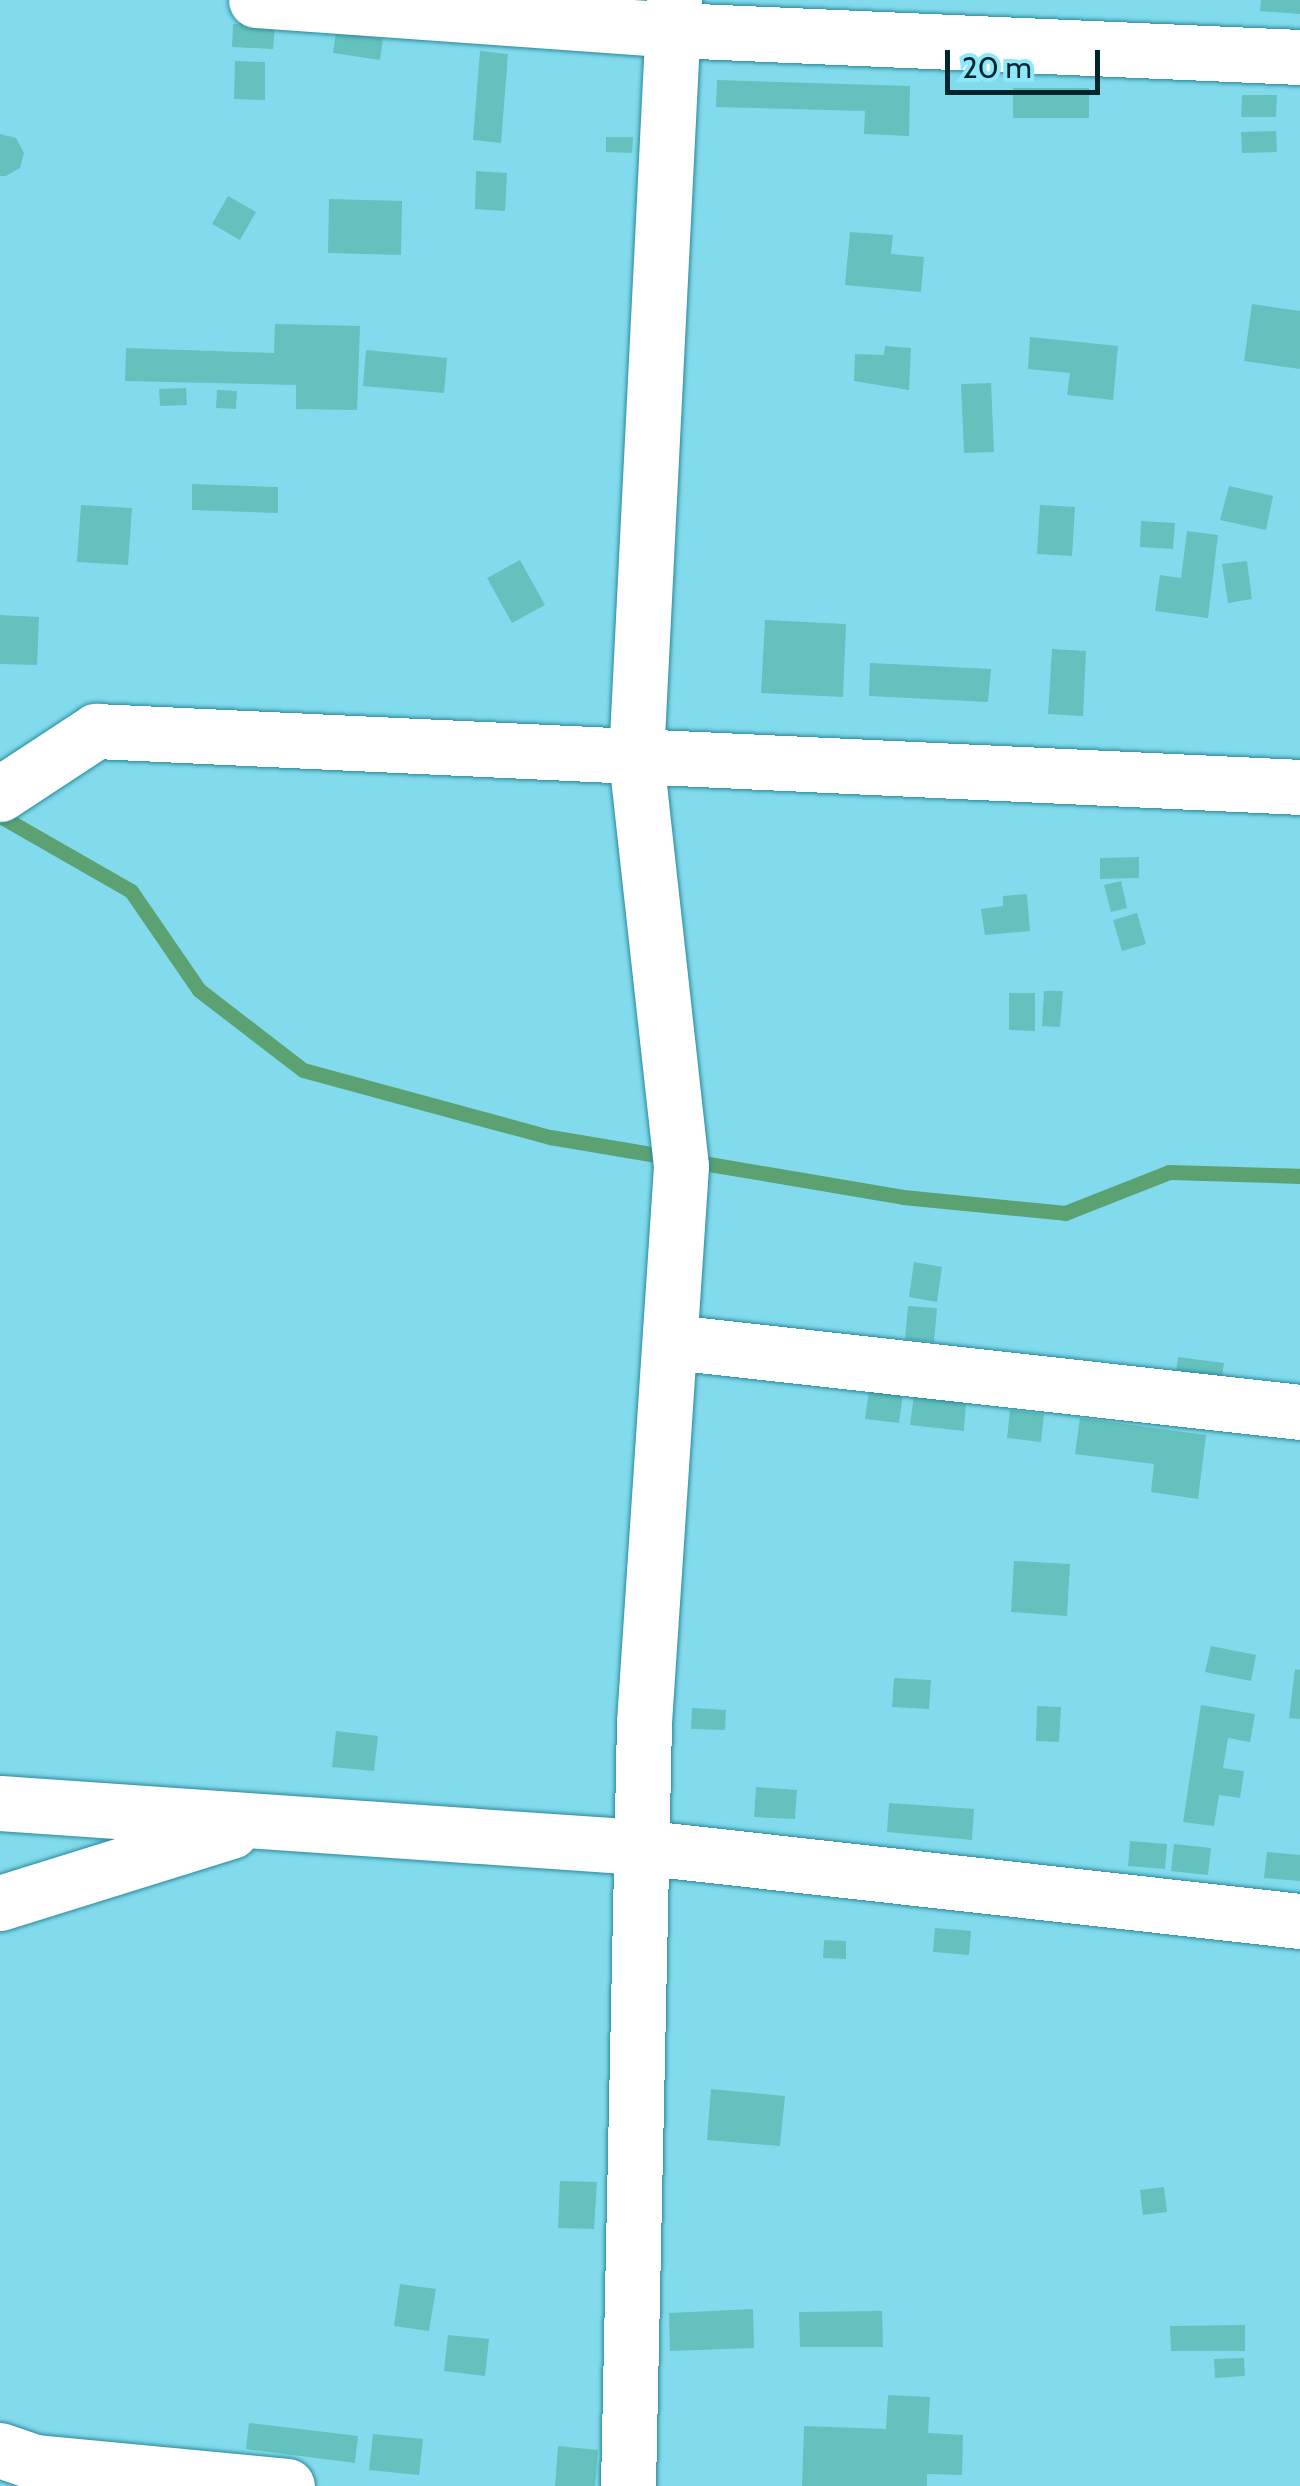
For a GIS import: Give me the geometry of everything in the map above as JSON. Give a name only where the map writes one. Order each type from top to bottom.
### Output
[{"type":"street","points":[[256,0],[674,15],[1300,57]]},
{"type":"street","points":[[628,2486],[638,1847],[681,1166],[636,758],[674,15]]},
{"type":"street","points":[[0,794],[96,731],[1300,787]]},
{"type":"street","points":[[672,1342],[1300,1412]]},
{"type":"street","points":[[0,1803],[638,1847],[1300,1921]]},
{"type":"street","points":[[0,1903],[263,1822]]},
{"type":"street","points":[[0,2450],[34,2462],[132,2479],[286,2486]]},
{"type":"building","points":[[1261,0],[1300,0],[1300,14],[1260,11]]},
{"type":"building","points":[[233,24],[275,25],[273,49],[232,47]]},
{"type":"building","points":[[336,32],[383,39],[380,60],[333,53]]},
{"type":"building","points":[[480,51],[508,54],[501,143],[473,140]]},
{"type":"building","points":[[235,61],[265,62],[265,100],[234,99]]},
{"type":"building","points":[[717,80],[910,86],[909,136],[864,134],[865,111],[716,107]]},
{"type":"building","points":[[1013,88],[1089,88],[1089,118],[1013,118]]},
{"type":"building","points":[[1242,95],[1277,95],[1276,117],[1241,117]]},
{"type":"building","points":[[1276,131],[1277,152],[1242,153],[1241,132]]},
{"type":"building","points":[[0,134],[16,138],[24,153],[20,168],[6,176],[0,176]]},
{"type":"building","points":[[606,137],[633,137],[632,153],[606,152]]},
{"type":"building","points":[[476,171],[507,173],[505,211],[475,209]]},
{"type":"building","points":[[228,196],[256,212],[240,240],[212,224]]},
{"type":"building","points":[[329,199],[402,201],[401,255],[328,253]]},
{"type":"building","points":[[850,232],[893,235],[891,254],[924,257],[921,292],[845,285]]},
{"type":"building","points":[[1252,304],[1300,311],[1300,369],[1244,361]]},
{"type":"building","points":[[275,324],[360,326],[357,410],[296,409],[296,385],[125,381],[126,348],[274,353]]},
{"type":"building","points":[[1030,337],[1118,346],[1113,400],[1067,395],[1070,373],[1028,369]]},
{"type":"building","points":[[885,346],[911,348],[909,390],[854,381],[855,354],[884,355]]},
{"type":"building","points":[[366,350],[447,358],[444,393],[363,386]]},
{"type":"building","points":[[991,383],[994,452],[964,453],[961,384]]},
{"type":"building","points":[[186,388],[187,405],[160,406],[159,389]]},
{"type":"building","points":[[217,390],[237,391],[236,409],[216,408]]},
{"type":"building","points":[[192,484],[278,487],[278,513],[192,510]]},
{"type":"building","points":[[1229,486],[1273,496],[1266,530],[1220,520]]},
{"type":"building","points":[[81,505],[132,508],[128,565],[77,562]]},
{"type":"building","points":[[1040,505],[1075,507],[1072,556],[1037,554]]},
{"type":"building","points":[[1141,521],[1175,523],[1173,549],[1140,547]]},
{"type":"building","points":[[1187,531],[1218,535],[1208,618],[1155,611],[1160,575],[1181,578]]},
{"type":"building","points":[[520,560],[545,605],[512,623],[487,578]]},
{"type":"building","points":[[1247,561],[1252,599],[1228,603],[1222,564]]},
{"type":"building","points":[[0,615],[39,617],[37,665],[0,664]]},
{"type":"building","points":[[765,620],[846,624],[843,697],[761,693]]},
{"type":"building","points":[[1052,649],[1086,651],[1083,716],[1048,714]]},
{"type":"building","points":[[870,663],[991,669],[988,702],[869,696]]},
{"type":"building","points":[[1139,857],[1139,878],[1100,879],[1100,858]]},
{"type":"building","points":[[1121,881],[1127,908],[1111,912],[1104,885]]},
{"type":"building","points":[[1027,894],[1030,931],[985,935],[981,909],[1003,906],[1003,896]]},
{"type":"building","points":[[1137,913],[1146,944],[1122,951],[1113,920]]},
{"type":"building","points":[[1044,991],[1063,991],[1060,1027],[1042,1026]]},
{"type":"building","points":[[1009,993],[1035,993],[1035,1031],[1009,1030]]},
{"type":"building","points":[[914,1262],[942,1267],[937,1302],[909,1297]]},
{"type":"building","points":[[908,1306],[937,1308],[934,1342],[905,1339]]},
{"type":"building","points":[[1178,1357],[1224,1363],[1220,1391],[1174,1385]]},
{"type":"building","points":[[869,1390],[903,1394],[899,1423],[865,1419]]},
{"type":"building","points":[[914,1395],[966,1400],[964,1431],[910,1425]]},
{"type":"building","points":[[1010,1410],[1044,1414],[1041,1442],[1007,1438]]},
{"type":"building","points":[[1080,1418],[1206,1435],[1198,1499],[1151,1492],[1154,1464],[1075,1454]]},
{"type":"building","points":[[1014,1561],[1070,1564],[1067,1616],[1011,1612]]},
{"type":"building","points":[[1211,1646],[1256,1655],[1251,1681],[1205,1672]]},
{"type":"building","points":[[1295,1669],[1300,1670],[1300,1719],[1289,1718]]},
{"type":"building","points":[[894,1678],[931,1680],[929,1709],[892,1707]]},
{"type":"building","points":[[1201,1705],[1255,1714],[1250,1742],[1228,1738],[1223,1768],[1244,1771],[1240,1798],[1219,1795],[1214,1826],[1183,1822]]},
{"type":"building","points":[[1037,1706],[1061,1707],[1059,1742],[1036,1741]]},
{"type":"building","points":[[692,1708],[726,1710],[725,1730],[691,1729]]},
{"type":"building","points":[[336,1731],[378,1736],[374,1771],[332,1767]]},
{"type":"building","points":[[756,1787],[797,1790],[795,1819],[754,1817]]},
{"type":"building","points":[[889,1803],[974,1809],[972,1840],[887,1832]]},
{"type":"building","points":[[1130,1841],[1167,1844],[1165,1869],[1128,1866]]},
{"type":"building","points":[[1174,1844],[1211,1848],[1208,1875],[1171,1871]]},
{"type":"building","points":[[1267,1852],[1300,1855],[1300,1881],[1264,1878]]},
{"type":"building","points":[[935,1928],[971,1931],[969,1955],[933,1952]]},
{"type":"building","points":[[824,1940],[846,1941],[846,1959],[823,1958]]},
{"type":"building","points":[[711,2089],[785,2096],[780,2146],[707,2140]]},
{"type":"building","points":[[560,2181],[597,2182],[594,2229],[558,2228]]},
{"type":"building","points":[[1164,2187],[1167,2212],[1143,2215],[1140,2190]]},
{"type":"building","points":[[400,2284],[436,2289],[429,2331],[394,2326]]},
{"type":"building","points":[[753,2309],[754,2348],[670,2351],[669,2313]]},
{"type":"building","points":[[882,2311],[883,2347],[800,2347],[799,2312]]},
{"type":"building","points":[[1245,2325],[1245,2351],[1171,2351],[1170,2326]]},
{"type":"building","points":[[448,2335],[489,2339],[485,2376],[444,2371]]},
{"type":"building","points":[[1244,2358],[1245,2376],[1215,2378],[1214,2359]]},
{"type":"building","points":[[888,2395],[930,2397],[928,2433],[963,2435],[962,2475],[927,2474],[927,2486],[802,2486],[804,2426],[886,2429]]},
{"type":"building","points":[[249,2423],[358,2436],[355,2463],[246,2449]]},
{"type":"building","points":[[373,2434],[423,2439],[419,2475],[369,2470]]},
{"type":"building","points":[[558,2446],[598,2450],[595,2486],[555,2486]]},
{"type":"waterway","points":[[0,816],[131,891],[199,990],[303,1070],[550,1137],[668,1157]]},
{"type":"waterway","points":[[691,1161],[903,1197],[1065,1213],[1169,1172],[1300,1176]]}]
